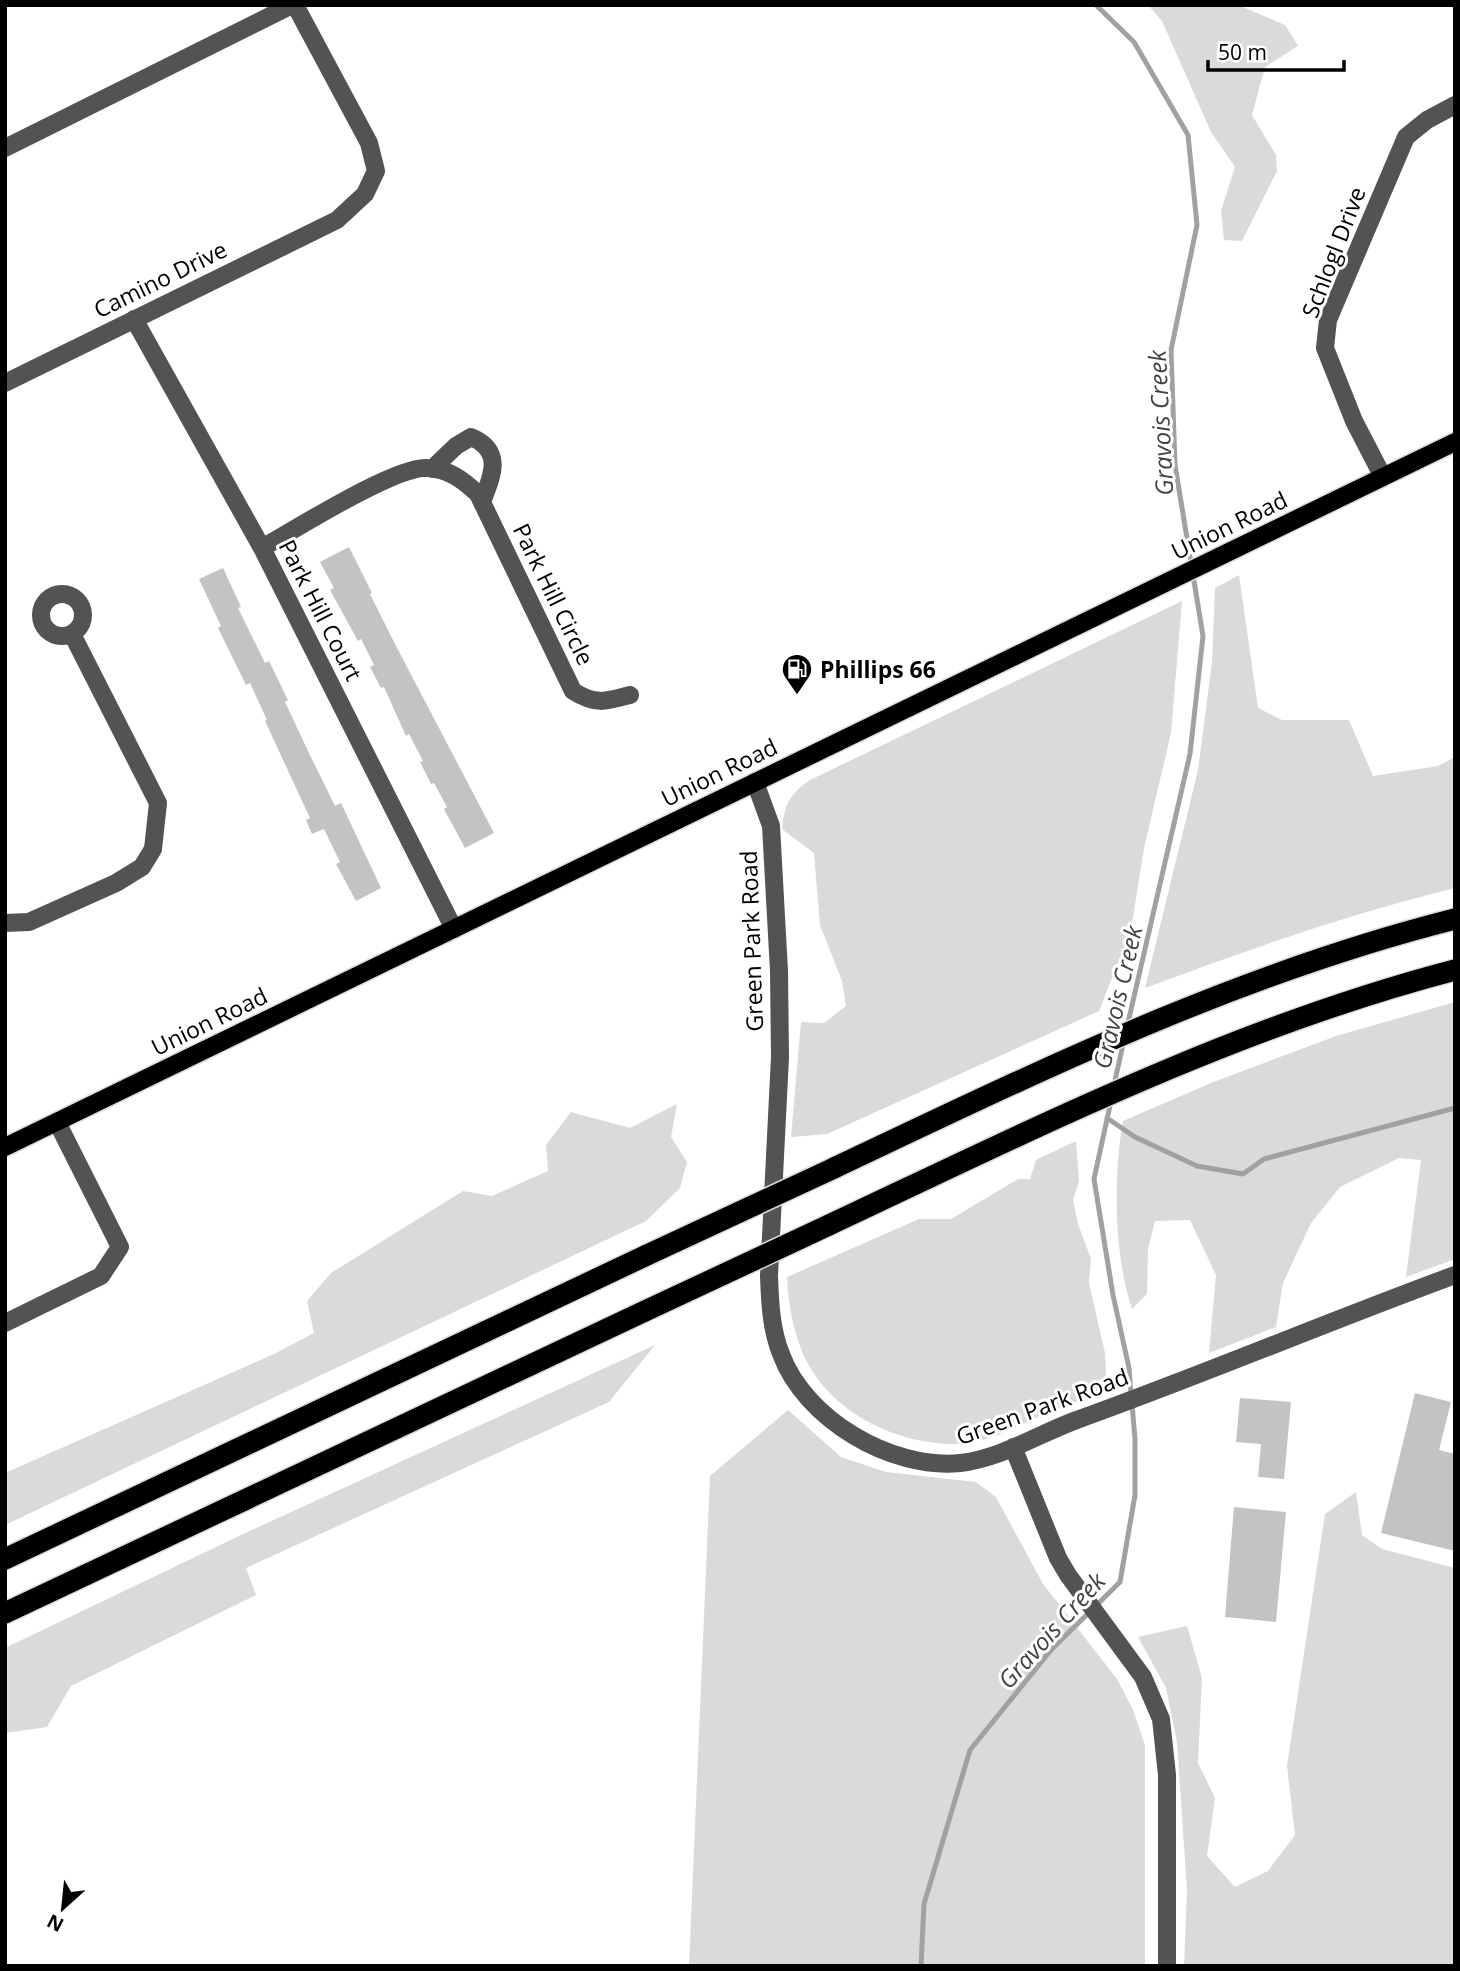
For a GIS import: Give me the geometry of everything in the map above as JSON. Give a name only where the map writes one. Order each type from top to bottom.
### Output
[{"type":"highway","points":[[5,1559],[831,1168],[1162,1016],[1354,948],[1455,919]]},
{"type":"highway","points":[[5,1613],[1145,1079],[1354,1000],[1455,970]]},
{"type":"main road","name":"Union Road","points":[[5,1147],[1455,442]]},
{"type":"street","points":[[5,148],[293,5]]},
{"type":"street","name":"Camino Drive","points":[[5,383],[337,220],[365,194],[376,171],[369,143],[293,5]]},
{"type":"street","name":"Schlogl Drive","points":[[1383,477],[1354,421],[1325,348],[1328,320],[1406,137],[1427,120],[1455,106]]},
{"type":"street","name":"Park Hill Court","points":[[134,319],[262,548],[454,929]]},
{"type":"street","points":[[432,469],[456,446],[471,437],[484,443],[493,458],[493,470],[482,502]]},
{"type":"street","name":"Park Hill Circle","points":[[262,548],[397,473],[425,467],[459,476],[478,494],[573,691],[587,700],[606,702],[630,695]]},
{"type":"street","points":[[5,923],[29,922],[116,883],[142,867],[153,849],[158,803],[72,634]]},
{"type":"street","name":"Green Park Road","points":[[755,782],[771,826],[779,971],[780,1057],[769,1276],[772,1318],[781,1355],[801,1391],[816,1407],[860,1439],[888,1452],[930,1462],[958,1463],[977,1460],[1452,1281]]},
{"type":"street","points":[[5,1323],[101,1276],[120,1247],[57,1122]]},
{"type":"street","points":[[1013,1447],[1058,1558],[1125,1650],[1153,1696],[1161,1719],[1166,1750],[1167,1966]]},
{"type":"shaded area","points":[[1148,5],[1238,5],[1285,25],[1298,46],[1265,67],[1252,115],[1276,155],[1277,171],[1242,241],[1224,240],[1221,211],[1235,167],[1211,132],[1162,21]]},
{"type":"shaded area","points":[[1239,575],[1258,708],[1282,720],[1349,720],[1373,776],[1438,766],[1455,757],[1455,888],[1376,909],[1145,988],[1198,770],[1212,662],[1215,588]]},
{"type":"shaded area","points":[[1182,601],[1171,733],[1144,848],[1131,930],[1099,1011],[827,1134],[791,1137],[801,1022],[824,1023],[846,1006],[842,981],[820,925],[814,853],[782,829],[785,812],[793,795],[810,780]]},
{"type":"shaded area","points":[[1455,1002],[1455,1259],[1406,1277],[1421,1160],[1399,1158],[1340,1187],[1311,1223],[1283,1283],[1276,1327],[1209,1353],[1216,1275],[1190,1220],[1155,1221],[1148,1249],[1147,1294],[1132,1309],[1122,1265],[1117,1216],[1118,1166],[1123,1121],[1211,1083],[1336,1036]]},
{"type":"shaded area","points":[[677,1104],[671,1137],[687,1162],[680,1188],[646,1221],[5,1525],[5,1473],[274,1354],[314,1333],[307,1301],[331,1273],[463,1191],[492,1196],[548,1171],[546,1145],[571,1112],[630,1128]]},
{"type":"shaded area","points":[[1076,1141],[1079,1181],[1073,1200],[1078,1224],[1091,1259],[1089,1283],[1105,1353],[1107,1391],[992,1437],[957,1444],[913,1439],[891,1432],[850,1411],[833,1396],[818,1379],[798,1341],[792,1320],[787,1277],[919,1219],[951,1219],[1018,1179],[1030,1179],[1036,1160]]},
{"type":"shaded area","points":[[655,1345],[609,1402],[246,1568],[256,1595],[71,1686],[47,1727],[5,1733],[5,1648],[239,1536]]},
{"type":"shaded area","points":[[788,1410],[841,1457],[886,1472],[976,1482],[996,1497],[1043,1584],[1117,1679],[1133,1710],[1145,1745],[1145,1966],[689,1966],[710,1476]]},
{"type":"shaded area","points":[[1356,1492],[1362,1535],[1382,1549],[1455,1568],[1455,1966],[1184,1966],[1187,1890],[1177,1742],[1166,1688],[1138,1637],[1187,1626],[1202,1678],[1198,1763],[1215,1798],[1207,1856],[1235,1887],[1268,1871],[1295,1835],[1287,1766],[1325,1514]]},
{"type":"building","points":[[349,547],[395,644],[494,833],[465,848],[444,809],[447,807],[420,762],[423,761],[409,734],[406,736],[384,687],[381,688],[370,667],[374,665],[361,639],[358,641],[330,590],[334,588],[320,562]]},
{"type":"building","points":[[223,568],[241,607],[238,608],[265,663],[269,661],[288,700],[285,702],[335,806],[341,803],[381,888],[356,901],[336,864],[340,862],[324,829],[312,834],[306,820],[310,818],[265,721],[267,720],[250,683],[246,685],[218,628],[221,626],[199,579]]},
{"type":"building","points":[[1415,1393],[1451,1402],[1439,1450],[1455,1454],[1455,1551],[1381,1533]]},
{"type":"building","points":[[1240,1398],[1291,1402],[1284,1479],[1258,1477],[1261,1444],[1236,1442]]},
{"type":"building","points":[[1234,1507],[1286,1512],[1276,1622],[1225,1617]]},
{"type":"waterway","name":"Gravois Creek","points":[[1096,5],[1134,42],[1188,135],[1197,225],[1171,350],[1175,465],[1203,636],[1190,754],[1127,1027]]},
{"type":"waterway","name":"Gravois Creek","points":[[1114,1085],[1124,1040]]},
{"type":"waterway","name":"Gravois Creek","points":[[1111,1101],[1094,1179],[1113,1295],[1129,1368],[1131,1395]]},
{"type":"waterway","points":[[1107,1118],[1135,1137],[1197,1166],[1243,1174],[1264,1159],[1455,1108]]},
{"type":"waterway","name":"Gravois Creek","points":[[921,1966],[924,1904],[970,1750],[1051,1650],[1120,1582],[1135,1495],[1132,1404]]},
{"type":"place","name":"Phillips 66","points":[[797,696]]}]
